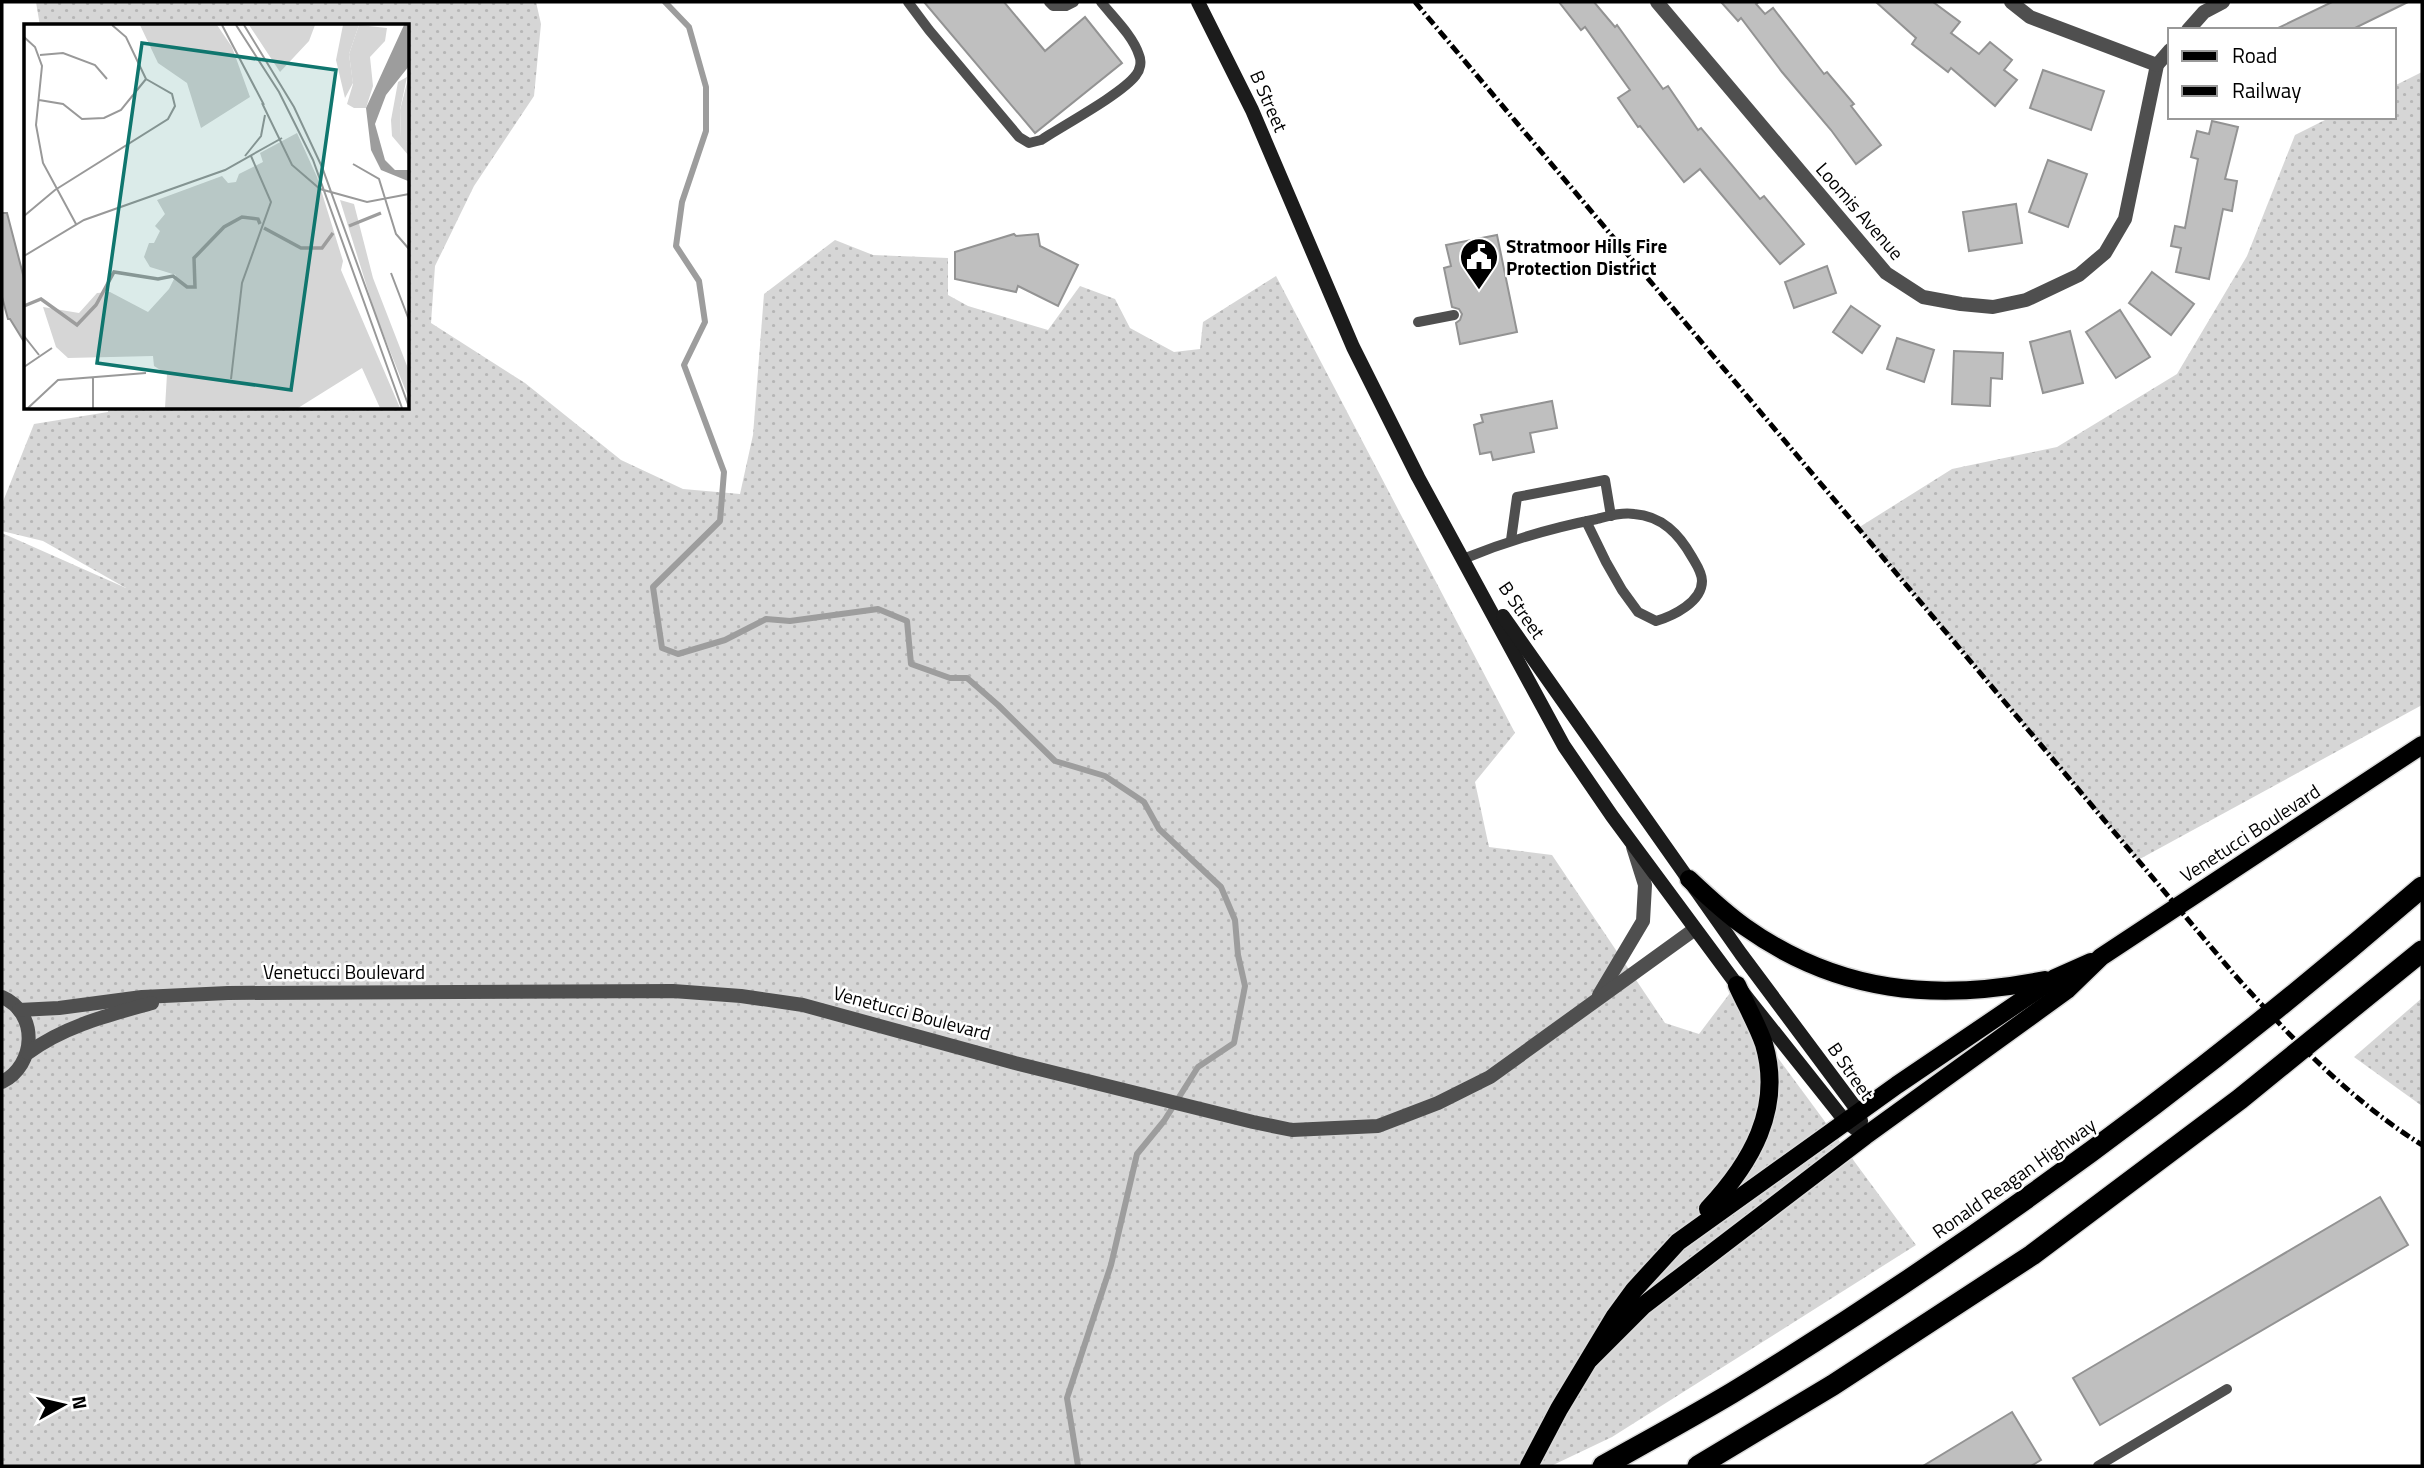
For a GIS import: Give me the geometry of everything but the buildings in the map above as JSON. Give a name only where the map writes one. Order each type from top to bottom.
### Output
[{"type":"highway","name":"Ronald Reagan Highway","points":[[1603,1466],[1731,1394],[1905,1283],[2081,1160],[2255,1026],[2422,887]]},
{"type":"highway","points":[[1699,1466],[1833,1385],[2032,1255],[2240,1099],[2422,951]]},
{"type":"main road","name":"B Street","points":[[1198,2],[1252,110],[1353,346],[1418,477],[1564,746],[1737,985],[1852,1116]]},
{"type":"main road","name":"B Street","points":[[1463,559],[1689,879],[1865,1136]]},
{"type":"main road","name":"Venetucci Boulevard","points":[[1678,1242],[1852,1116],[2055,978],[2101,957],[2422,745]]},
{"type":"main road","points":[[1689,879],[1727,913],[1772,944],[1799,959],[1854,979],[1910,990],[1965,992],[2055,978]]},
{"type":"main road","name":"Venetucci Boulevard","points":[[1590,1359],[1644,1305],[1865,1136],[2067,990],[2101,957]]},
{"type":"main road","points":[[1529,1466],[1542,1439],[1634,1290],[1734,1181],[1757,1142],[1766,1120],[1768,1060],[1737,985]]},
{"type":"street","name":"Loomis Avenue","points":[[1657,2],[1886,273],[1923,297],[1961,304],[1993,307],[2026,300],[2078,275],[2105,253],[2126,219],[2157,65]]},
{"type":"street","points":[[2011,2],[2030,17],[2157,65],[2168,52]]},
{"type":"street","points":[[2190,28],[2204,12],[2223,2]]},
{"type":"street","name":"Venetucci Boulevard","points":[[1597,1000],[1643,921],[1645,885],[1631,842]]},
{"type":"street","name":"Venetucci Boulevard","points":[[19,1010],[59,1008],[142,997],[228,993],[673,991],[741,996],[803,1005],[1110,1086],[1292,1130],[1378,1126],[1438,1103],[1490,1077],[1695,929]]},
{"type":"street","name":"Venetucci Boulevard","points":[[28,1052],[76,1026],[174,996]]},
{"type":"street","points":[[2,997],[19,1010],[28,1030],[28,1052],[20,1067],[2,1082]]},
{"type":"lane","points":[[908,2],[1018,136],[1029,143],[1041,141],[1135,77],[1140,66],[1140,55],[1101,2]]},
{"type":"lane","points":[[1049,2],[1059,8],[1074,2]]},
{"type":"lane","points":[[1418,323],[1454,315]]},
{"type":"lane","points":[[1511,540],[1517,497],[1605,480],[1611,516]]},
{"type":"lane","points":[[1463,559],[1511,540],[1586,521],[1637,514],[1658,519],[1676,533],[1700,570],[1702,582],[1699,593],[1669,618],[1656,621],[1638,612],[1606,562],[1586,521]]},
{"type":"lane","points":[[2098,1466],[2227,1389]]},
{"type":"shaded area","points":[[36,2],[536,2],[541,24],[534,96],[474,186],[435,266],[431,323],[525,383],[621,460],[683,489],[740,494],[753,435],[764,294],[835,240],[873,255],[948,258],[948,295],[968,306],[1048,330],[1080,286],[1115,299],[1130,328],[1174,352],[1200,349],[1203,322],[1276,276],[1515,733],[1475,782],[1489,847],[1552,855],[1665,1023],[1699,1034],[1730,993],[1916,1245],[1612,1437],[1551,1466],[2,1466],[2,533],[126,588],[43,541],[2,531],[2,504],[34,424],[108,410],[410,410],[410,24],[40,24]]},
{"type":"shaded area","points":[[2422,72],[2422,705],[2138,860],[1858,528],[1952,469],[2057,447],[2177,374],[2247,256],[2295,135],[2327,119],[2396,119],[2396,85]]},
{"type":"shaded area","points":[[2422,998],[2422,1106],[2354,1057]]},
{"type":"waterway","points":[[665,2],[689,27],[706,87],[706,131],[682,202],[676,246],[699,281],[705,322],[684,365],[724,472],[720,521],[653,587],[662,648],[678,654],[725,640],[766,619],[790,621],[878,609],[907,621],[911,664],[950,678],[967,678],[1055,761],[1105,776],[1144,802],[1159,829],[1221,887],[1235,920],[1238,955],[1245,986],[1234,1043],[1198,1067],[1164,1121],[1137,1154],[1111,1265],[1067,1398],[1078,1466]]},
{"type":"railway","points":[[1415,2],[2233,973],[2277,1021],[2345,1087],[2422,1145]]},
{"type":"place","name":"Stratmoor Hills Fire Protection District","points":[[1479,291]]}]
